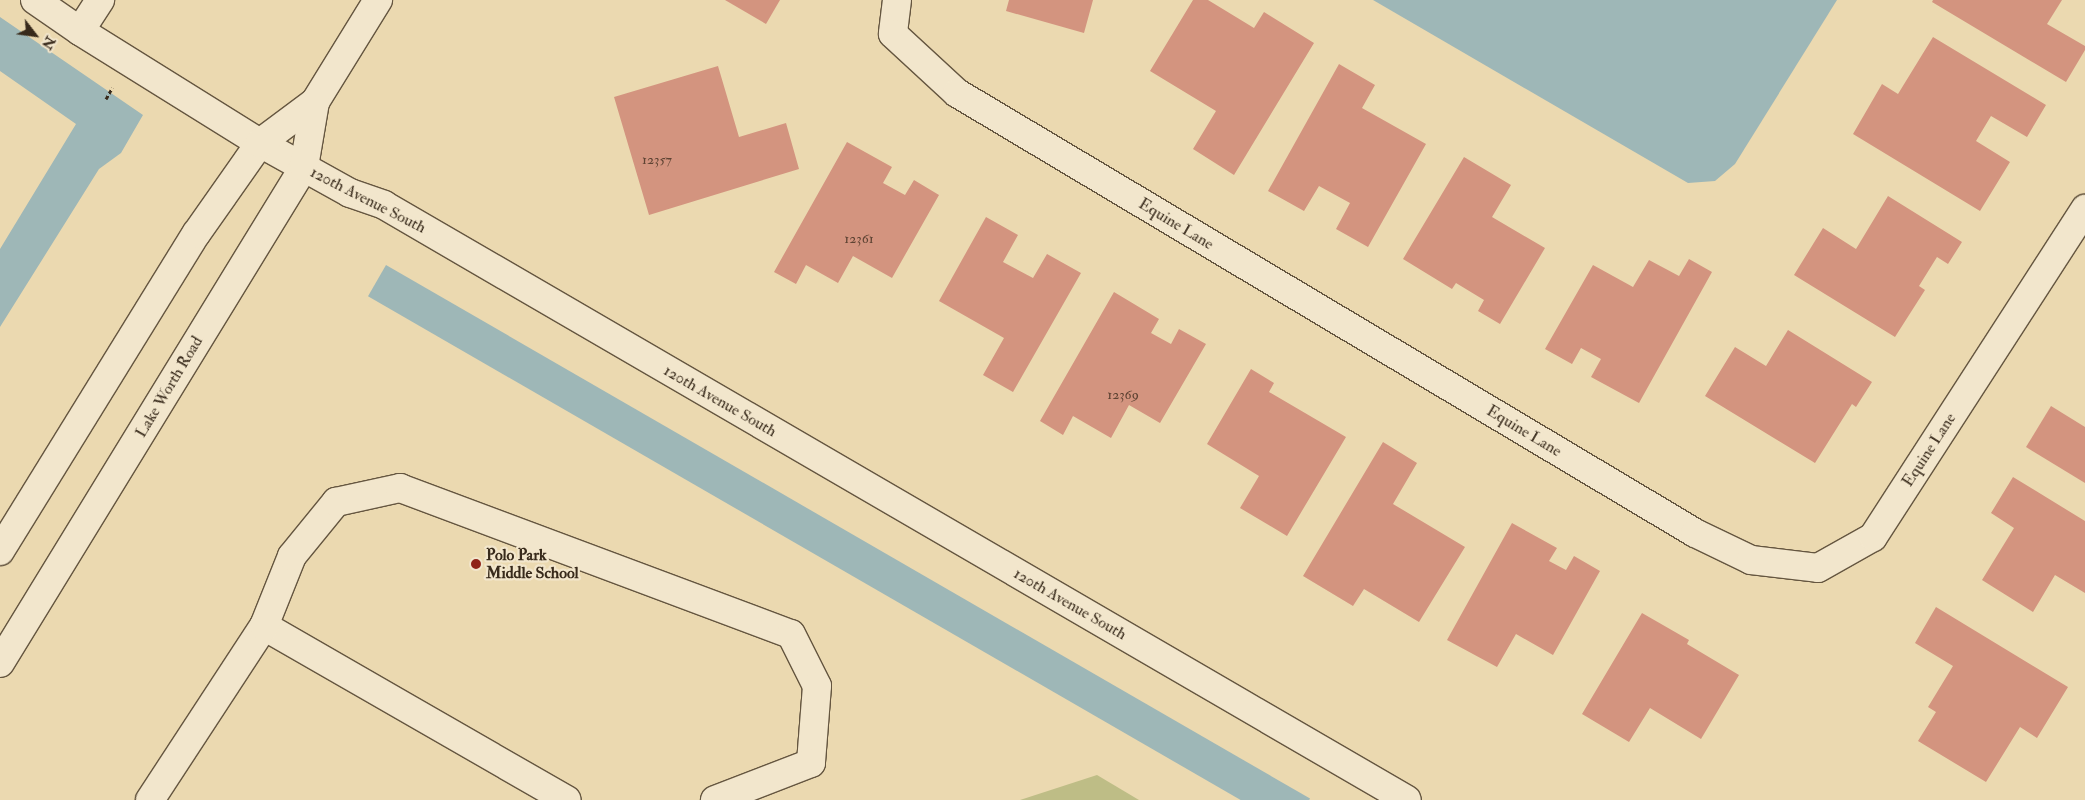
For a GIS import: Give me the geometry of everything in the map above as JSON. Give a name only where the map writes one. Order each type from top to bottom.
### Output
[{"type":"street","name":"120th Avenue South","points":[[35,0],[80,31],[260,143],[350,193],[384,205],[1407,800]]},
{"type":"street","points":[[80,31],[100,0]]},
{"type":"street","name":"Lake Worth Road","points":[[0,551],[196,234],[260,143],[315,102],[378,0]]},
{"type":"street","name":"Equine Lane","points":[[897,0],[894,34],[957,93],[1695,533],[1751,560],[1818,568],[1873,537],[2085,209]]},
{"type":"street","name":"Lake Worth Road","points":[[0,663],[304,167],[315,102]]},
{"type":"street","points":[[150,800],[264,626],[292,556],[336,502],[400,488],[791,634],[817,686],[811,763],[715,800]]},
{"type":"street","points":[[264,626],[566,800]]},
{"type":"path","points":[[106,99],[115,83]]},
{"type":"shaded area","points":[[1097,775],[1139,800],[1020,800]]},
{"type":"water","points":[[1373,0],[1837,0],[1735,164],[1715,181],[1688,183]]},
{"type":"water","points":[[0,17],[143,115],[121,153],[99,169],[0,327],[0,249],[76,124],[0,71]]},
{"type":"water","points":[[386,265],[1310,798],[1241,800],[368,296]]},
{"type":"building","points":[[725,0],[780,0],[766,24]]},
{"type":"building","points":[[1009,0],[1093,0],[1084,33],[1006,11]]},
{"type":"building","points":[[1193,0],[1208,0],[1254,28],[1264,12],[1314,43],[1234,175],[1193,149],[1216,111],[1150,71]]},
{"type":"building","points":[[1933,0],[2062,0],[2047,24],[2085,46],[2085,50],[2066,82],[1932,2]]},
{"type":"building","points":[[1933,37],[2046,105],[2027,137],[1991,116],[1976,141],[2010,162],[1980,211],[1853,134],[1882,84],[1898,94]]},
{"type":"building","points":[[1339,64],[1375,85],[1362,108],[1426,144],[1368,247],[1336,229],[1350,203],[1319,186],[1304,211],[1268,191]]},
{"type":"building","points":[[718,66],[739,137],[786,123],[799,169],[649,215],[614,97]]},
{"type":"building","points":[[847,142],[892,167],[883,183],[905,195],[914,180],[939,195],[892,278],[853,256],[838,283],[806,265],[796,284],[774,272]]},
{"type":"building","points":[[1464,157],[1511,185],[1492,217],[1545,248],[1500,324],[1478,311],[1484,300],[1456,283],[1452,289],[1403,259]]},
{"type":"building","points":[[1888,196],[1962,242],[1948,264],[1937,257],[1919,286],[1925,290],[1895,337],[1794,275],[1823,228],[1856,249]]},
{"type":"building","points":[[986,217],[1018,235],[1003,262],[1033,278],[1047,254],[1081,273],[1013,392],[983,375],[1004,338],[939,301]]},
{"type":"building","points":[[1689,259],[1712,272],[1639,403],[1591,377],[1601,359],[1581,348],[1572,364],[1545,349],[1593,265],[1633,287],[1649,260],[1679,276]]},
{"type":"building","points":[[1114,292],[1159,319],[1151,333],[1171,344],[1179,329],[1206,344],[1160,423],[1129,405],[1111,438],[1073,416],[1063,435],[1040,421]]},
{"type":"building","points":[[1788,330],[1872,382],[1856,407],[1852,404],[1815,463],[1705,396],[1735,347],[1766,366]]},
{"type":"building","points":[[1251,369],[1274,383],[1269,392],[1346,437],[1287,536],[1240,508],[1259,476],[1207,444]]},
{"type":"building","points":[[2051,406],[2085,427],[2085,483],[2026,447]]},
{"type":"building","points":[[1383,442],[1417,463],[1393,504],[1465,547],[1419,622],[1364,589],[1353,606],[1303,576]]},
{"type":"building","points":[[2013,477],[2085,521],[2085,593],[2055,575],[2033,612],[1982,580],[2014,528],[1991,513]]},
{"type":"building","points":[[1512,523],[1557,548],[1549,561],[1566,570],[1574,556],[1600,571],[1553,655],[1516,634],[1497,667],[1447,640]]},
{"type":"building","points":[[1936,607],[2068,687],[2037,738],[2020,727],[1986,782],[1918,741],[1936,712],[1928,707],[1953,666],[1915,643]]},
{"type":"building","points":[[1642,613],[1689,640],[1687,644],[1739,675],[1701,739],[1650,708],[1629,742],[1582,714]]},
{"type":"place","name":"Polo Park Middle School","points":[[476,564]]}]
